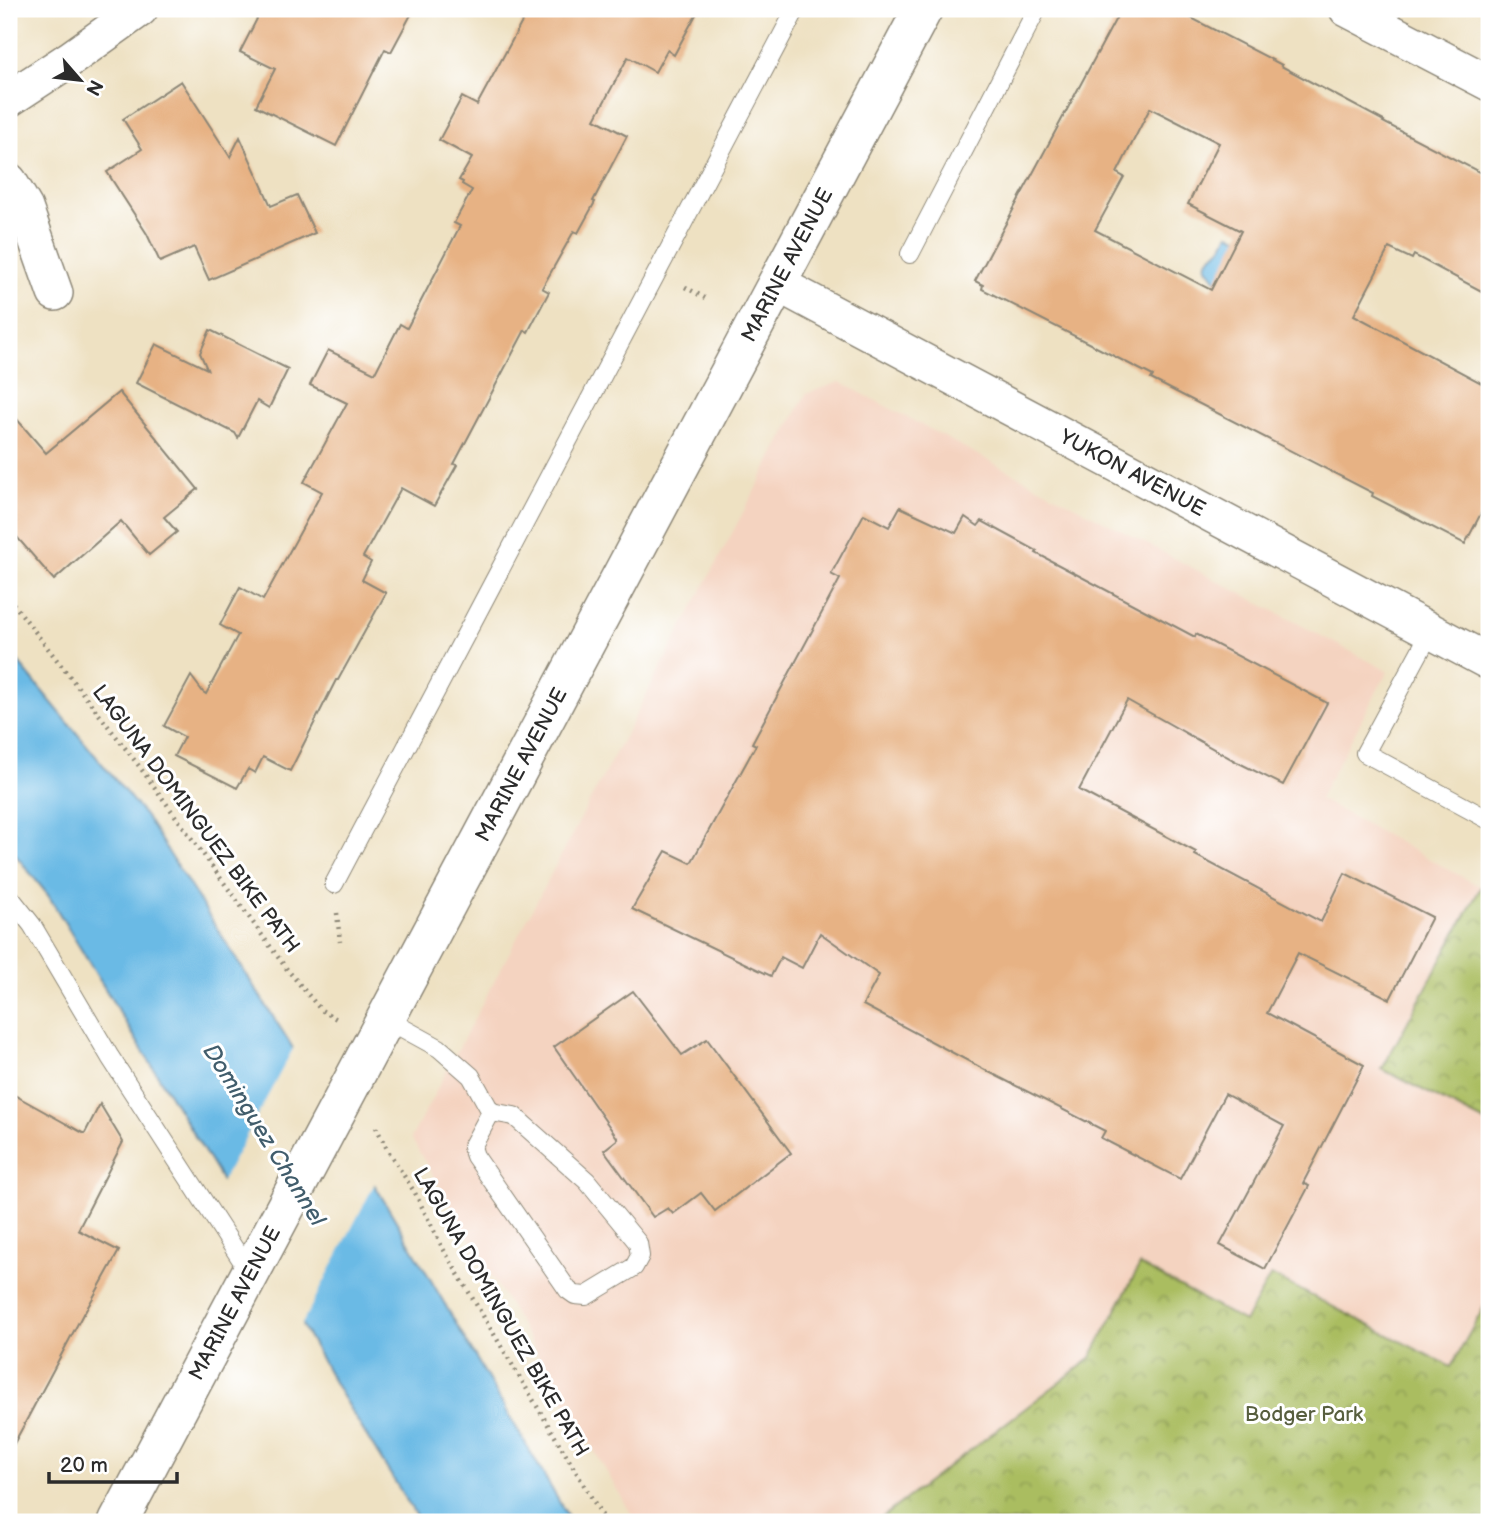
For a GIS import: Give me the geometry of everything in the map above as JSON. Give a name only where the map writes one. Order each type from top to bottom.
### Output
[{"type":"main road","name":"MARINE AVENUE","points":[[118,1522],[923,9]]},
{"type":"street","points":[[9,99],[140,9]]},
{"type":"street","points":[[1347,9],[1489,83]]},
{"type":"street","points":[[9,181],[26,208],[55,293]]},
{"type":"street","name":"YUKON AVENUE","points":[[776,283],[1489,662]]},
{"type":"lane","points":[[334,884],[796,9]]},
{"type":"lane","points":[[910,254],[1037,9]]},
{"type":"lane","points":[[1431,631],[1365,752],[1489,820]]},
{"type":"lane","points":[[9,896],[32,925],[110,1057],[251,1271]]},
{"type":"lane","points":[[380,1030],[439,1048],[471,1076],[491,1112]]},
{"type":"lane","points":[[491,1112],[514,1116],[587,1181],[638,1243],[640,1256],[634,1267],[586,1296],[575,1295],[568,1290],[471,1147],[491,1112]]},
{"type":"path","points":[[685,287],[705,298]]},
{"type":"path","name":"LAGUNA DOMINGUEZ BIKE PATH","points":[[9,598],[139,766],[286,968],[321,1010],[380,1030]]},
{"type":"path","name":"LAGUNA DOMINGUEZ BIKE PATH","points":[[347,1092],[415,1193],[442,1247],[606,1522]]},
{"type":"shaded area","points":[[840,382],[1388,671],[1319,799],[1481,887],[1383,1068],[1489,1124],[1489,1298],[1452,1368],[1271,1275],[1245,1322],[1140,1265],[1090,1359],[876,1522],[636,1522],[411,1138],[806,394]]},
{"type":"green space","points":[[1481,887],[1489,892],[1489,1124],[1382,1069]]},
{"type":"green space","name":"Bodger Park","points":[[1140,1265],[1244,1322],[1271,1275],[1451,1367],[1489,1298],[1489,1522],[876,1522],[1090,1359]]},
{"type":"water","points":[[1229,234],[1239,237],[1237,277],[1216,280],[1206,266],[1207,261],[1222,247]]},
{"type":"water","name":"Dominguez Channel","points":[[9,651],[146,817],[288,1040],[571,1522],[420,1522],[340,1393],[216,1171],[48,895],[9,847]]},
{"type":"pier","points":[[295,1045],[376,1181],[300,1328],[220,1185]]},
{"type":"building","points":[[262,9],[414,9],[391,52],[385,49],[336,146],[256,106],[275,69],[240,52]]},
{"type":"building","points":[[529,9],[699,9],[674,55],[667,50],[655,72],[628,57],[595,119],[627,136],[578,233],[574,231],[542,288],[549,292],[528,332],[525,330],[434,506],[401,488],[363,557],[371,562],[362,580],[386,593],[336,680],[290,771],[263,757],[255,773],[248,769],[237,788],[174,756],[184,737],[164,726],[191,676],[206,694],[238,635],[220,625],[240,587],[263,600],[322,492],[304,482],[347,403],[310,385],[328,350],[375,373],[400,324],[407,328],[460,226],[454,223],[472,190],[459,180],[472,158],[439,140],[462,97],[477,105]]},
{"type":"building","points":[[1121,9],[1174,9],[1489,177],[1489,295],[1414,255],[1412,259],[1389,248],[1354,315],[1489,387],[1489,498],[1465,544],[1372,496],[1373,493],[1151,379],[1153,376],[982,289],[983,285],[975,281]],"holes":[[[1150,108],[1219,143],[1188,204],[1241,231],[1211,290],[1095,230],[1124,177],[1117,173]]]},
{"type":"building","points":[[181,81],[230,157],[240,137],[271,206],[297,195],[315,233],[209,280],[194,247],[160,262],[147,234],[107,172],[142,149],[123,119]]},
{"type":"building","points":[[210,330],[288,369],[269,408],[257,401],[238,438],[235,433],[136,383],[156,344],[207,369],[200,353]]},
{"type":"building","points":[[119,392],[198,489],[164,517],[177,532],[149,555],[121,521],[54,580],[9,528],[9,410],[46,453]]},
{"type":"building","points":[[900,507],[956,533],[965,517],[978,526],[982,521],[1037,551],[1036,553],[1195,637],[1196,634],[1327,703],[1283,785],[1127,700],[1079,790],[1321,922],[1345,873],[1432,917],[1390,999],[1298,953],[1267,1013],[1364,1065],[1303,1183],[1309,1186],[1265,1269],[1220,1245],[1284,1126],[1225,1094],[1180,1179],[1101,1138],[1105,1131],[863,1005],[879,975],[820,933],[802,968],[781,957],[771,976],[632,909],[666,851],[691,863],[756,745],[752,743],[840,579],[831,574],[864,514],[889,527]]},
{"type":"building","points":[[633,991],[682,1055],[707,1039],[791,1153],[715,1211],[701,1193],[673,1214],[668,1208],[653,1217],[604,1150],[618,1139],[554,1047]]},
{"type":"building","points":[[9,1092],[83,1133],[100,1104],[123,1142],[78,1230],[119,1251],[9,1453]]}]
